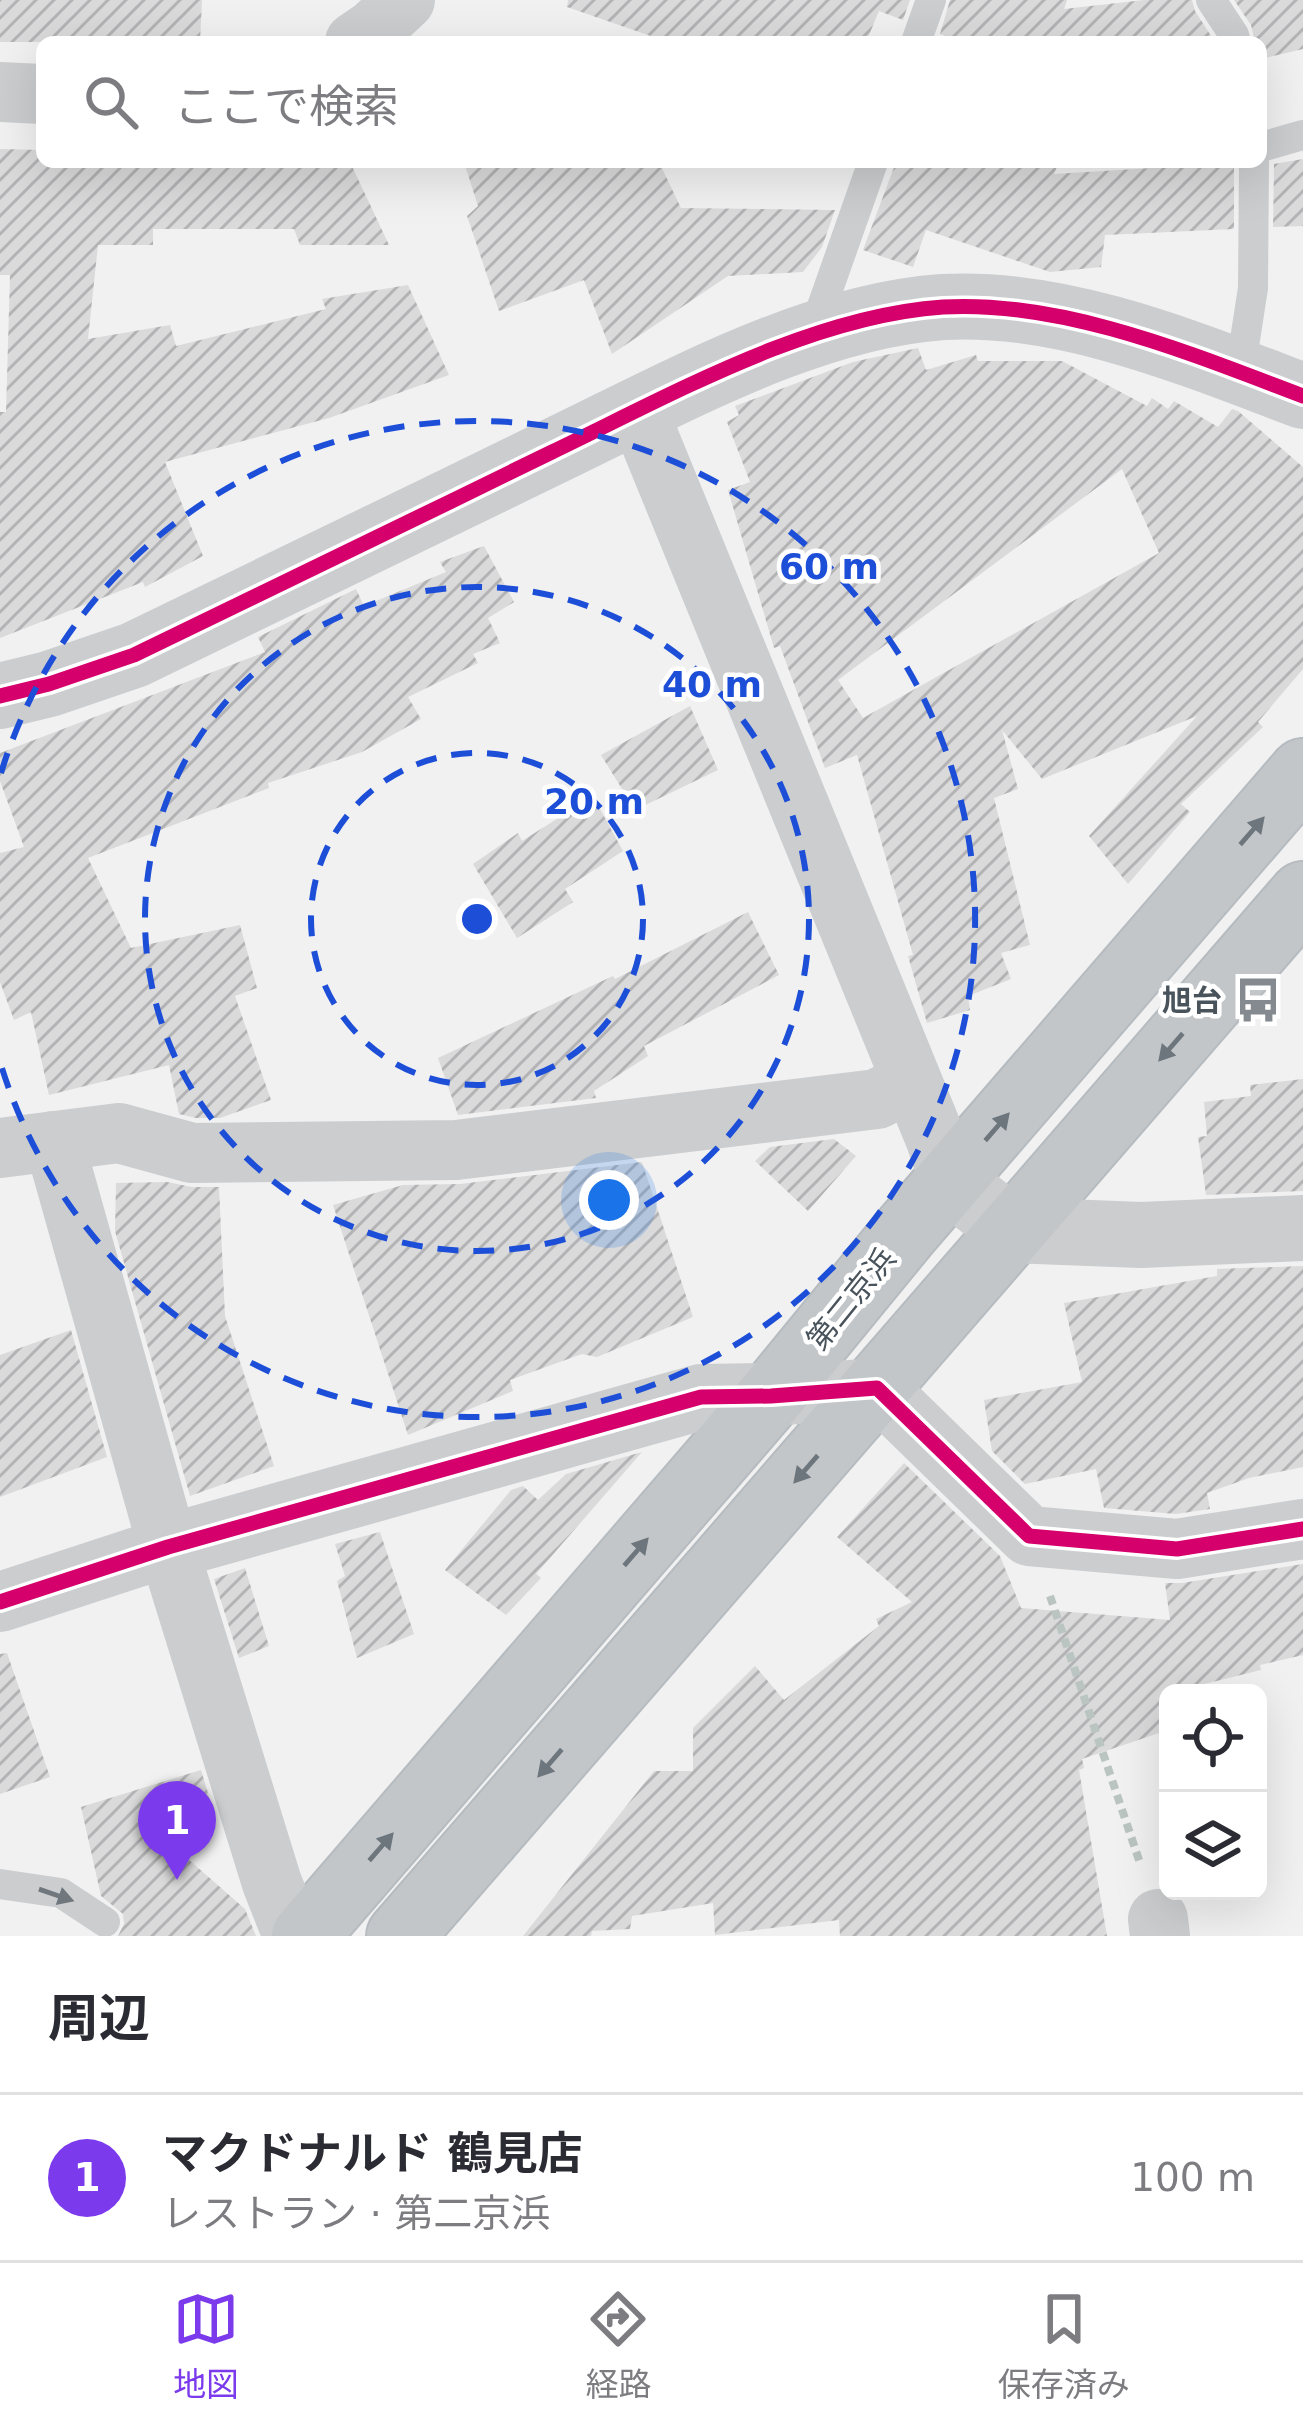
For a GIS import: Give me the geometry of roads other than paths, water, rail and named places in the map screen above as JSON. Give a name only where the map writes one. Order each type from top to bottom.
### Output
[{"type":"highway","name":"第二京浜","points":[[305,1936],[1303,772]]},
{"type":"highway","points":[[400,1936],[1303,895]]},
{"type":"street","points":[[364,36],[405,0]]},
{"type":"street","points":[[0,92],[36,94]]},
{"type":"street","points":[[0,696],[134,655],[638,411],[785,344],[863,320],[943,308],[1018,309],[1092,323],[1303,395]]},
{"type":"street","points":[[638,411],[950,1181],[1013,1230],[1141,1234],[1303,1228]]},
{"type":"street","points":[[293,1936],[272,1883],[168,1547],[27,1145],[118,1133],[193,1153],[456,1150],[877,1099],[910,1082]]},
{"type":"street","points":[[0,1602],[168,1547],[701,1397],[877,1388],[1036,1557],[1177,1549],[1303,1529]]},
{"type":"lane","points":[[918,36],[931,0]]},
{"type":"lane","points":[[1211,0],[1234,36]]},
{"type":"lane","points":[[1267,145],[1303,135]]},
{"type":"lane","points":[[812,335],[871,168]]},
{"type":"lane","points":[[1240,372],[1252,288],[1254,168]]},
{"type":"lane","points":[[0,1884],[61,1892],[105,1922]]},
{"type":"place","name":"旭台","points":[[1258,1000]]},
{"type":"place","name":"マクドナルド 鶴見店","points":[[177,1880]]}]
